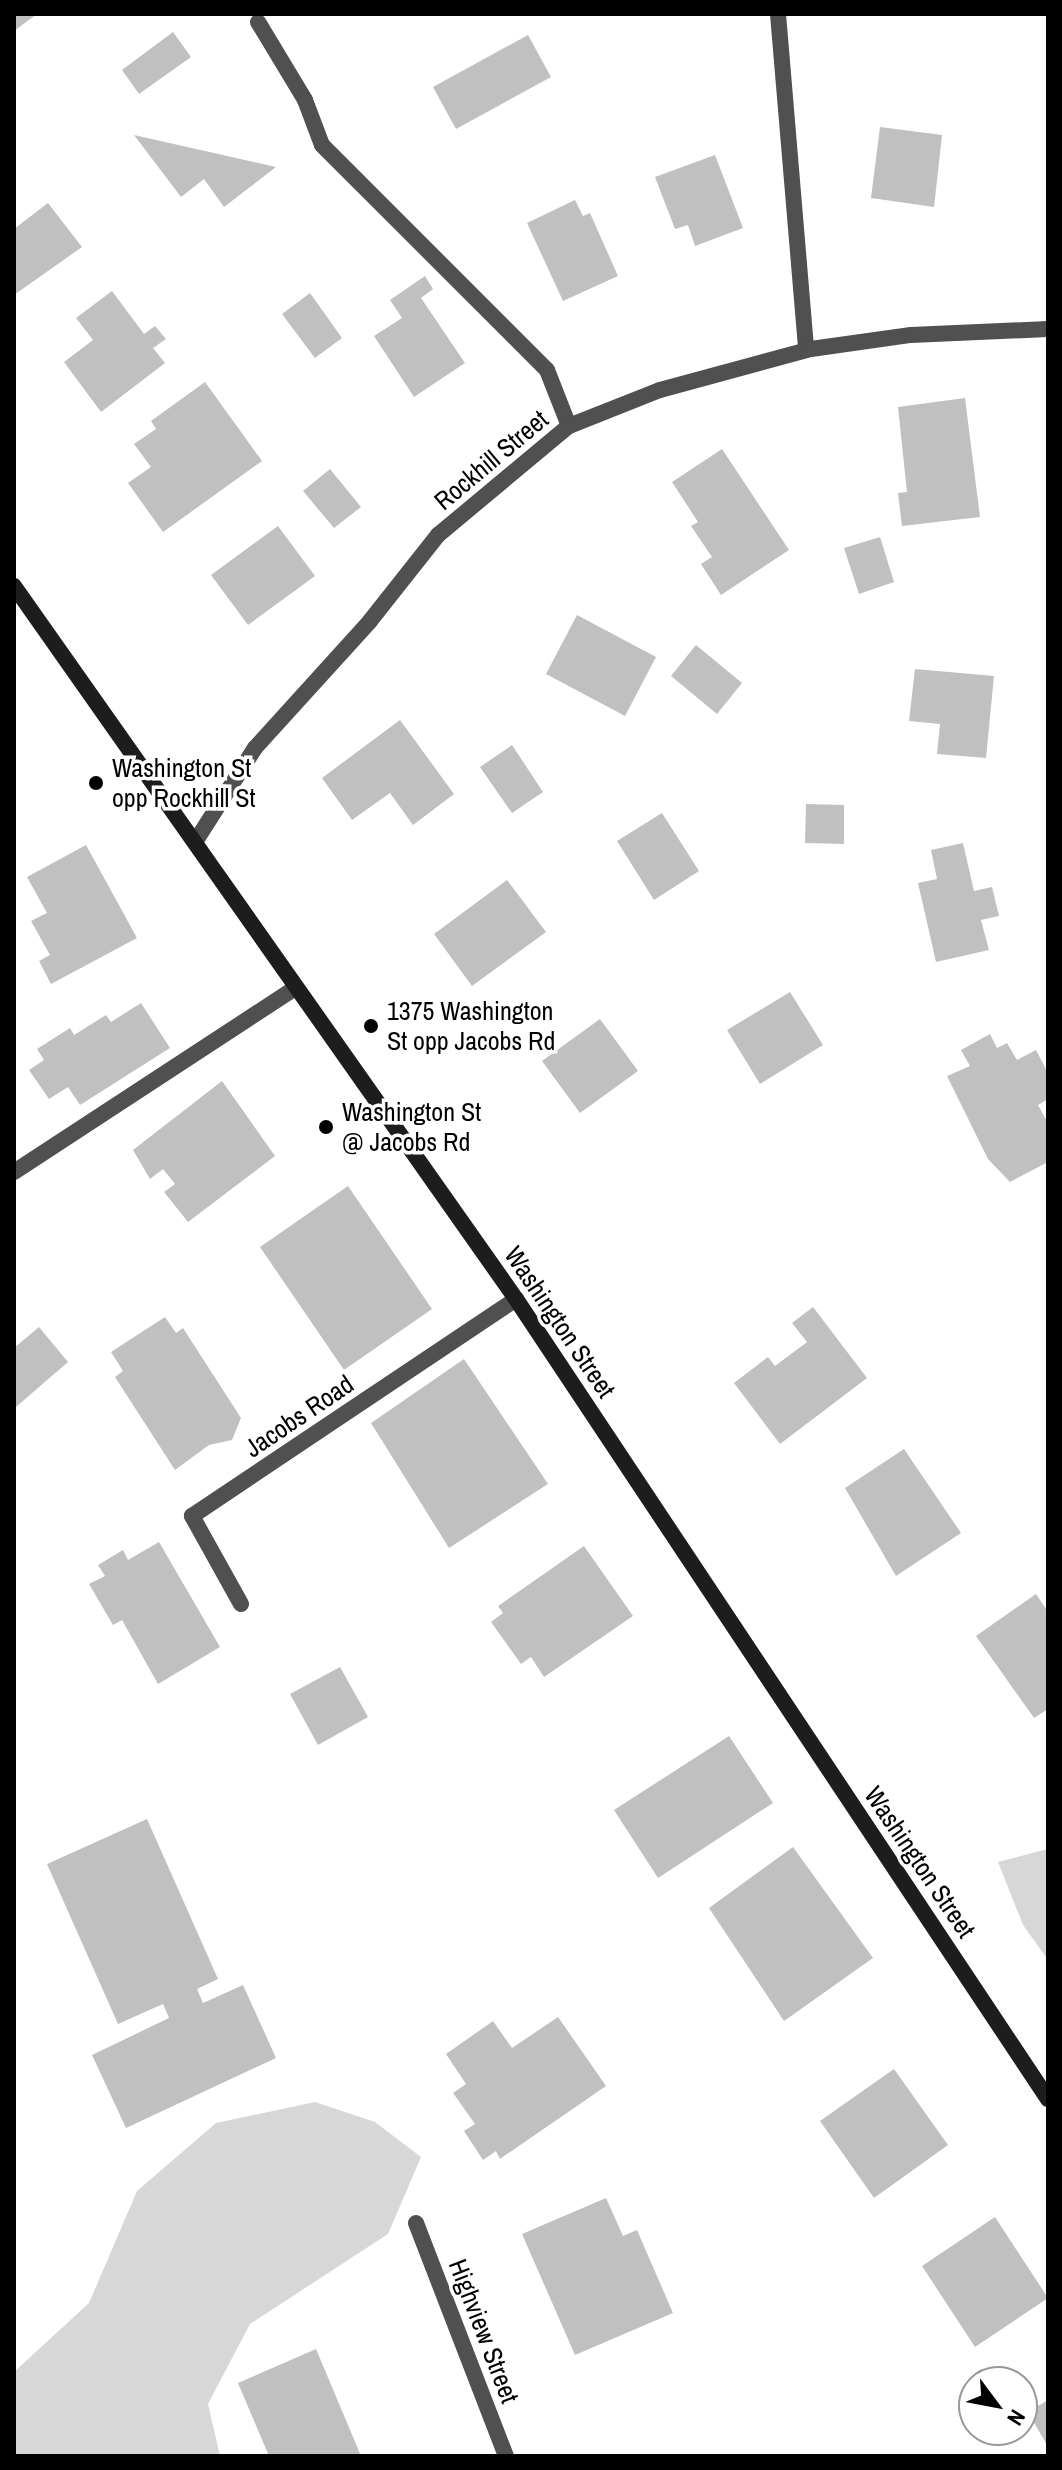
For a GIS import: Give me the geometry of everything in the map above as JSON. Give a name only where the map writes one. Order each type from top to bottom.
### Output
[{"type":"main road","name":"Washington Street","points":[[14,586],[197,839],[219,880],[516,1299],[1048,2099]]},
{"type":"street","points":[[778,14],[806,350]]},
{"type":"street","points":[[258,22],[305,100],[322,145],[547,370],[569,426]]},
{"type":"street","name":"Rockhill Street","points":[[197,839],[255,748],[370,621],[438,535],[569,426],[660,390],[806,350],[911,335],[1048,329]]},
{"type":"street","points":[[14,1172],[295,988]]},
{"type":"street","name":"Jacobs Road","points":[[241,1604],[192,1516],[516,1299]]},
{"type":"street","name":"Highview Street","points":[[416,2223],[506,2456]]},
{"type":"shaded area","points":[[1048,1849],[1048,1960],[1023,1925],[998,1862]]},
{"type":"shaded area","points":[[315,2102],[375,2122],[421,2157],[388,2234],[250,2324],[208,2404],[220,2456],[14,2456],[14,2372],[89,2303],[137,2191],[216,2123]]},
{"type":"building","points":[[14,14],[37,14],[14,31]]},
{"type":"building","points":[[173,32],[191,57],[139,94],[122,70]]},
{"type":"building","points":[[528,35],[551,77],[456,129],[433,87]]},
{"type":"building","points":[[880,127],[942,135],[934,207],[871,198]]},
{"type":"building","points":[[134,135],[276,167],[224,207],[204,179],[181,197]]},
{"type":"building","points":[[715,155],[743,228],[695,246],[688,225],[675,229],[655,177]]},
{"type":"building","points":[[575,200],[583,216],[590,213],[618,276],[563,301],[527,223]]},
{"type":"building","points":[[48,203],[82,247],[14,295],[14,229]]},
{"type":"building","points":[[425,276],[433,289],[421,298],[465,363],[414,397],[374,336],[402,318],[390,300]]},
{"type":"building","points":[[112,291],[144,334],[155,326],[166,339],[153,348],[165,363],[101,412],[64,362],[93,340],[76,318]]},
{"type":"building","points":[[310,293],[342,338],[315,358],[282,314]]},
{"type":"building","points":[[205,382],[262,461],[163,532],[128,483],[151,467],[134,444],[156,429],[151,421]]},
{"type":"building","points":[[965,398],[980,517],[902,526],[898,493],[907,492],[898,407]]},
{"type":"building","points":[[722,449],[789,550],[721,595],[701,564],[712,557],[691,526],[698,522],[672,482]]},
{"type":"building","points":[[330,469],[361,507],[334,528],[303,491]]},
{"type":"building","points":[[278,526],[315,576],[248,625],[211,575]]},
{"type":"building","points":[[880,537],[894,582],[859,594],[844,548]]},
{"type":"building","points":[[577,615],[656,657],[625,716],[546,674]]},
{"type":"building","points":[[696,645],[742,683],[717,714],[671,676]]},
{"type":"building","points":[[915,669],[994,676],[986,758],[937,754],[940,724],[909,721]]},
{"type":"building","points":[[400,720],[454,794],[413,825],[390,793],[352,820],[322,778]]},
{"type":"building","points":[[512,745],[543,792],[512,813],[480,767]]},
{"type":"building","points":[[806,804],[844,805],[844,844],[805,843]]},
{"type":"building","points":[[662,813],[699,871],[654,900],[617,841]]},
{"type":"building","points":[[963,843],[974,891],[992,887],[999,916],[981,920],[989,950],[936,962],[918,883],[937,879],[931,850]]},
{"type":"building","points":[[86,845],[137,938],[51,984],[39,961],[50,955],[31,921],[47,913],[27,877]]},
{"type":"building","points":[[507,880],[546,932],[472,986],[434,934]]},
{"type":"building","points":[[790,992],[823,1045],[760,1084],[727,1030]]},
{"type":"building","points":[[141,1003],[170,1048],[80,1105],[68,1087],[49,1099],[29,1070],[44,1060],[37,1049],[70,1028],[74,1035],[106,1015],[111,1022]]},
{"type":"building","points":[[600,1019],[638,1071],[580,1113],[542,1061]]},
{"type":"building","points":[[990,1034],[997,1048],[1007,1043],[1017,1060],[1036,1050],[1048,1073],[1048,1099],[1038,1105],[1048,1123],[1048,1162],[1010,1182],[988,1159],[947,1076],[970,1066],[961,1050]]},
{"type":"building","points":[[222,1081],[275,1156],[188,1222],[164,1192],[175,1184],[163,1169],[150,1179],[133,1150]]},
{"type":"building","points":[[348,1186],[432,1309],[344,1370],[260,1247]]},
{"type":"building","points":[[813,1307],[867,1378],[780,1444],[734,1383],[768,1357],[775,1366],[807,1342],[792,1323]]},
{"type":"building","points":[[165,1317],[176,1333],[183,1328],[241,1418],[232,1440],[209,1445],[175,1470],[115,1377],[123,1371],[111,1352]]},
{"type":"building","points":[[39,1327],[68,1362],[16,1407],[14,1348]]},
{"type":"building","points":[[464,1359],[548,1484],[449,1548],[371,1423]]},
{"type":"building","points":[[904,1449],[961,1533],[896,1576],[845,1488]]},
{"type":"building","points":[[159,1542],[220,1647],[158,1684],[122,1620],[113,1625],[89,1584],[105,1576],[98,1565],[123,1550],[128,1560]]},
{"type":"building","points":[[584,1546],[633,1616],[544,1677],[531,1657],[521,1664],[491,1622],[503,1613],[498,1606]]},
{"type":"building","points":[[1036,1594],[1048,1612],[1048,1709],[1034,1718],[976,1636]]},
{"type":"building","points":[[340,1667],[368,1717],[318,1745],[290,1694]]},
{"type":"building","points":[[729,1736],[773,1803],[658,1878],[614,1810]]},
{"type":"building","points":[[147,1819],[218,1979],[197,1989],[203,2003],[243,1985],[276,2058],[126,2128],[92,2055],[169,2018],[163,2004],[118,2024],[47,1864]]},
{"type":"building","points":[[793,1847],[873,1958],[784,2021],[709,1908]]},
{"type":"building","points":[[558,2017],[606,2086],[500,2159],[496,2151],[483,2160],[464,2131],[475,2124],[453,2093],[466,2084],[446,2054],[493,2021],[512,2048]]},
{"type":"building","points":[[894,2069],[948,2145],[874,2198],[820,2121]]},
{"type":"building","points":[[606,2198],[623,2236],[637,2230],[673,2313],[575,2355],[522,2234]]},
{"type":"building","points":[[995,2217],[1048,2298],[975,2347],[922,2266]]},
{"type":"building","points":[[316,2349],[361,2456],[269,2456],[238,2383]]},
{"type":"building","points":[[1048,2400],[1048,2447],[1038,2430],[1038,2406]]},
{"type":"place","name":"Washington St opp Rockhill St","points":[[96,783]]},
{"type":"place","name":"1375 Washington St opp Jacobs Rd","points":[[371,1026]]},
{"type":"place","name":"Washington St @ Jacobs Rd","points":[[326,1127]]}]
